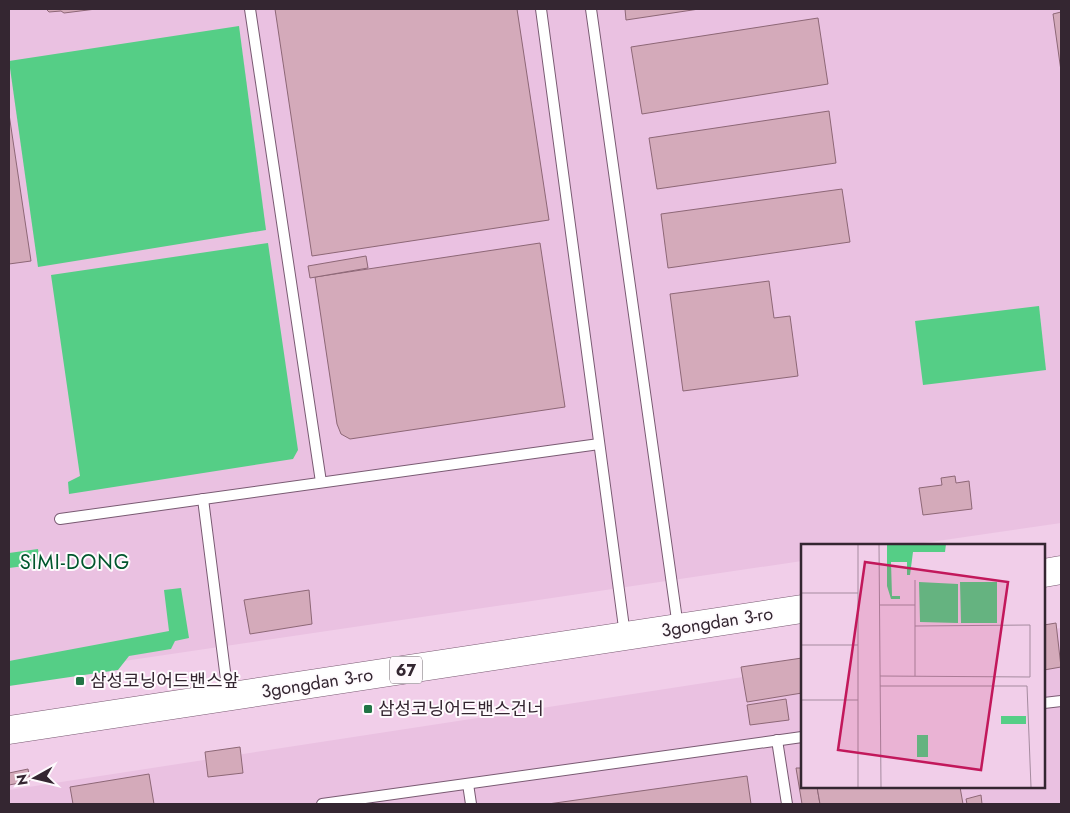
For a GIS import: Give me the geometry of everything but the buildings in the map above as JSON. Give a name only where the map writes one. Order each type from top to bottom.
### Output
[{"type":"main road","points":[[1045,573],[1061,570]]},
{"type":"main road","name":"3gongdan 3-ro","points":[[9,730],[801,609]]},
{"type":"lane","points":[[250,9],[321,482]]},
{"type":"lane","points":[[541,9],[625,636]]},
{"type":"lane","points":[[591,9],[678,628]]},
{"type":"lane","points":[[60,519],[599,444]]},
{"type":"lane","points":[[203,498],[229,696]]},
{"type":"lane","points":[[1045,703],[1061,701]]},
{"type":"lane","points":[[322,804],[801,736]]},
{"type":"lane","points":[[777,740],[787,804]]},
{"type":"lane","points":[[468,784],[471,804]]},
{"type":"shaded area","points":[[9,9],[1061,9],[1061,523],[917,544],[801,544],[801,561],[9,678]]},
{"type":"shaded area","points":[[1061,628],[1061,804],[9,804],[9,790],[801,668],[801,788],[1045,788],[1045,630]]},
{"type":"green space","points":[[239,26],[266,230],[38,267],[9,61]]},
{"type":"green space","points":[[268,243],[298,450],[293,459],[69,494],[68,482],[80,476],[51,275]]},
{"type":"green space","points":[[1039,306],[1046,370],[923,385],[915,321]]},
{"type":"green space","points":[[38,549],[40,564],[9,568],[9,553]]},
{"type":"green space","points":[[181,588],[189,638],[175,641],[171,649],[129,656],[118,670],[9,686],[9,661],[169,631],[164,590]]},
{"type":"place","name":"삼성코닝어드밴스앞","points":[[80,681]]},
{"type":"place","name":"삼성코닝어드밴스건너","points":[[368,709]]},
{"type":"district","name":"SIMI-DONG","points":[[75,562]]}]
